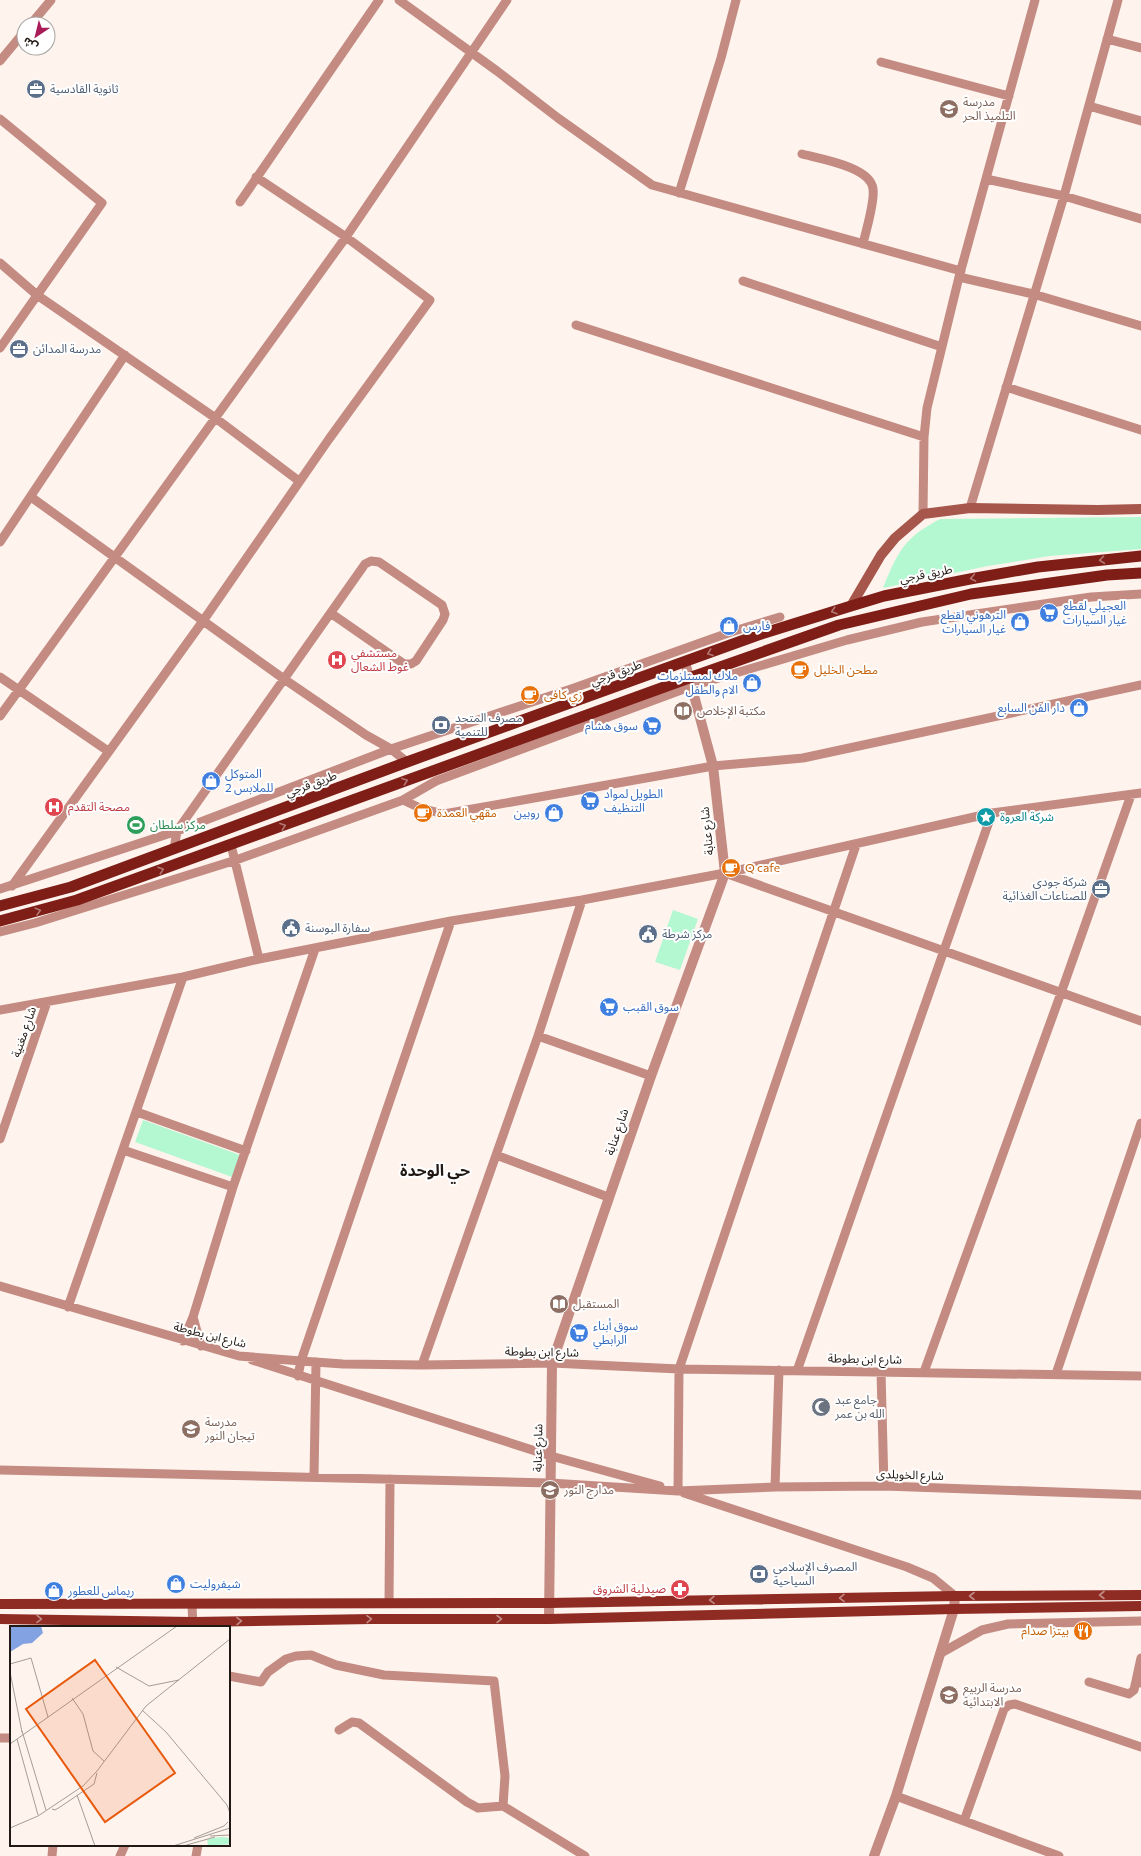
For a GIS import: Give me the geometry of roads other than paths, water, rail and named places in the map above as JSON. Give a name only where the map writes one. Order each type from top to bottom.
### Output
[{"type":"highway","name":"طريق قرجي","points":[[0,906],[71,887],[406,762],[758,635],[851,606],[884,596],[970,578],[1038,567],[1141,556]]},
{"type":"highway","points":[[0,921],[77,900],[691,682],[839,626],[956,598],[1054,582],[1107,575],[1141,573]]},
{"type":"highway","points":[[71,887],[77,900]]},
{"type":"main road","points":[[851,606],[881,555],[895,538],[923,514],[970,508],[1098,510],[1141,509]]},
{"type":"main road","points":[[0,1604],[192,1605],[389,1602],[549,1603],[955,1596],[1141,1595]]},
{"type":"main road","points":[[0,1619],[193,1624],[371,1619],[549,1620],[954,1609],[1141,1606]]},
{"type":"street","points":[[38,16],[51,0]]},
{"type":"street","points":[[240,202],[379,0]]},
{"type":"street","points":[[399,0],[652,185],[863,244],[960,274],[1141,326]]},
{"type":"street","points":[[0,716],[114,559],[214,417],[346,237],[507,0]]},
{"type":"street","points":[[679,193],[721,58],[736,0]]},
{"type":"street","points":[[970,508],[1033,294],[1064,196],[1118,0]]},
{"type":"street","points":[[923,514],[924,437],[927,408],[960,274],[1009,96],[1032,1]]},
{"type":"street","points":[[1107,39],[1141,48]]},
{"type":"street","points":[[0,60],[16,41]]},
{"type":"street","points":[[881,62],[1009,96]]},
{"type":"street","points":[[1089,106],[1141,121]]},
{"type":"street","points":[[0,118],[102,203],[0,348]]},
{"type":"street","points":[[802,154],[854,169],[867,176],[872,182],[874,193],[863,244]]},
{"type":"street","points":[[12,886],[203,621],[300,481],[430,300],[346,237],[256,177]]},
{"type":"street","points":[[986,179],[1064,196],[1141,219]]},
{"type":"street","points":[[0,263],[37,295],[214,417],[300,481]]},
{"type":"street","points":[[743,281],[942,347]]},
{"type":"street","points":[[576,325],[924,437]]},
{"type":"street","points":[[0,542],[125,355]]},
{"type":"street","points":[[1006,387],[1141,430]]},
{"type":"street","points":[[31,497],[114,559],[284,679],[391,750],[406,762]]},
{"type":"street","points":[[174,849],[177,831],[284,679],[332,614],[365,564],[371,561],[379,562],[442,605],[445,614],[443,620],[416,661],[411,664],[404,664],[332,614]]},
{"type":"street","points":[[0,932],[35,923],[236,860],[403,800],[436,781],[691,682],[847,640],[922,622],[1091,597],[1141,594]]},
{"type":"street","points":[[0,889],[177,831],[391,750],[574,688],[731,632],[780,617]]},
{"type":"street","name":"شارع عنابة","points":[[549,1620],[552,1363],[608,1197],[725,873],[713,766],[685,662]]},
{"type":"street","points":[[0,677],[108,751]]},
{"type":"street","points":[[403,800],[420,808],[444,814],[713,766],[803,758],[1141,685]]},
{"type":"street","points":[[0,1010],[183,977],[259,959],[451,921],[582,900],[725,873],[856,845],[992,813],[1141,793]]},
{"type":"street","points":[[924,1372],[1061,994],[1131,795]]},
{"type":"street","points":[[797,1371],[992,813]]},
{"type":"street","points":[[231,845],[236,860],[259,959]]},
{"type":"street","points":[[678,1491],[679,1369],[856,845]]},
{"type":"street","points":[[725,873],[1061,994],[1141,1021]]},
{"type":"street","points":[[422,1364],[538,1036],[582,900]]},
{"type":"street","points":[[298,1376],[301,1361],[451,921]]},
{"type":"street","points":[[183,1341],[193,1317],[233,1187],[315,949]]},
{"type":"street","points":[[68,1307],[183,977]]},
{"type":"street","name":"شارع مغنية","points":[[0,1139],[47,1002]]},
{"type":"street","points":[[538,1036],[651,1076]]},
{"type":"street","points":[[137,1112],[246,1151]]},
{"type":"street","points":[[1056,1374],[1141,1123]]},
{"type":"street","points":[[123,1150],[233,1187]]},
{"type":"street","points":[[496,1155],[608,1197]]},
{"type":"street","name":"شارع ابن بطوطة","points":[[0,1286],[183,1341],[239,1356],[301,1361],[422,1364],[552,1363],[679,1369],[1141,1376]]},
{"type":"street","points":[[193,1317],[201,1346]]},
{"type":"street","points":[[239,1356],[315,1382],[551,1456],[678,1491],[907,1567],[933,1578],[955,1596],[954,1609],[896,1796],[874,1856]]},
{"type":"street","points":[[314,1477],[316,1362]]},
{"type":"street","points":[[775,1487],[779,1370]]},
{"type":"street","points":[[881,1372],[884,1486]]},
{"type":"street","points":[[0,1470],[550,1483],[678,1491]]},
{"type":"street","points":[[389,1602],[390,1479]]},
{"type":"street","name":"شارع الخويلدى","points":[[678,1491],[775,1487],[884,1486],[1141,1495]]},
{"type":"street","points":[[192,1605],[193,1624]]},
{"type":"street","points":[[941,1653],[982,1630],[1008,1624],[1141,1621]]},
{"type":"street","points":[[230,1676],[261,1682],[268,1672],[286,1659],[296,1656],[311,1655],[336,1665],[384,1675],[494,1680],[505,1776],[504,1806]]},
{"type":"street","points":[[1089,1682],[1129,1694],[1134,1690],[1139,1682],[1141,1658]]},
{"type":"street","points":[[964,1821],[1004,1709],[1009,1704],[1015,1704],[1141,1747]]},
{"type":"street","points":[[339,1730],[352,1722],[359,1723],[467,1802],[478,1808],[504,1806],[585,1856]]},
{"type":"street","points":[[896,1796],[1059,1856]]},
{"type":"street","points":[[52,1856],[53,1846]]},
{"type":"street","points":[[120,1856],[125,1846]]},
{"type":"place","name":"ثانوية القادسية","points":[[36,89]]},
{"type":"place","name":"مدرسة التلميذ الحر","points":[[949,109]]},
{"type":"place","name":"مدرسة المدائن","points":[[19,349]]},
{"type":"place","name":"العجيلي لقطع غيار السيارات","points":[[1049,613]]},
{"type":"place","name":"الترهوني لقطع غيار السيارات","points":[[1020,622]]},
{"type":"place","name":"فارس","points":[[729,626]]},
{"type":"place","name":"مستشفي غوط الشعال","points":[[337,660]]},
{"type":"place","name":"مطحن الخليل","points":[[800,670]]},
{"type":"place","name":"ملاك لمستلزمات الام والطفل","points":[[752,683]]},
{"type":"place","name":"زي كافى","points":[[530,695]]},
{"type":"place","name":"دار الفن السابع","points":[[1079,708]]},
{"type":"place","name":"مكتبة الإخلاص","points":[[683,711]]},
{"type":"place","name":"مصرف المتحد للتنمية","points":[[441,725]]},
{"type":"place","name":"سوق هشام","points":[[652,726]]},
{"type":"place","name":"المتوكل 2 للملابس","points":[[211,781]]},
{"type":"place","name":"الطويل لمواد التنظيف","points":[[590,801]]},
{"type":"place","name":"مصحة التقدم","points":[[54,807]]},
{"type":"place","name":"مقهي العمدة","points":[[423,813]]},
{"type":"place","name":"روبين","points":[[554,813]]},
{"type":"place","name":"شركة العروة","points":[[986,817]]},
{"type":"place","name":"مركز سلطان","points":[[136,825]]},
{"type":"place","name":"Q cafe","points":[[731,868]]},
{"type":"place","name":"شركة جودي للصناعات الغذائية","points":[[1101,889]]},
{"type":"place","name":"سفارة البوسنة","points":[[291,928]]},
{"type":"place","name":"مركز شرطة","points":[[648,934]]},
{"type":"place","name":"سوق القبب","points":[[609,1007]]},
{"type":"place","name":"المستقبل","points":[[559,1304]]},
{"type":"place","name":"سوق أبناء الرابطي","points":[[579,1333]]},
{"type":"place","name":"جامع عبد الله بن عمر","points":[[821,1407]]},
{"type":"place","name":"مدرسة تيجان النور","points":[[191,1429]]},
{"type":"place","name":"مدارج النور","points":[[550,1490]]},
{"type":"place","name":"المصرف الإسلامي السياحية","points":[[759,1574]]},
{"type":"place","name":"شيفروليت","points":[[176,1584]]},
{"type":"place","name":"صيدلية الشروق","points":[[680,1589]]},
{"type":"place","name":"ريماس للعطور","points":[[54,1591]]},
{"type":"place","name":"بيتزا صدام","points":[[1083,1631]]},
{"type":"place","name":"مدرسة الربيع الابتدائية","points":[[949,1695]]},
{"type":"district","name":"حي الوحدة","points":[[435,1170]]}]
